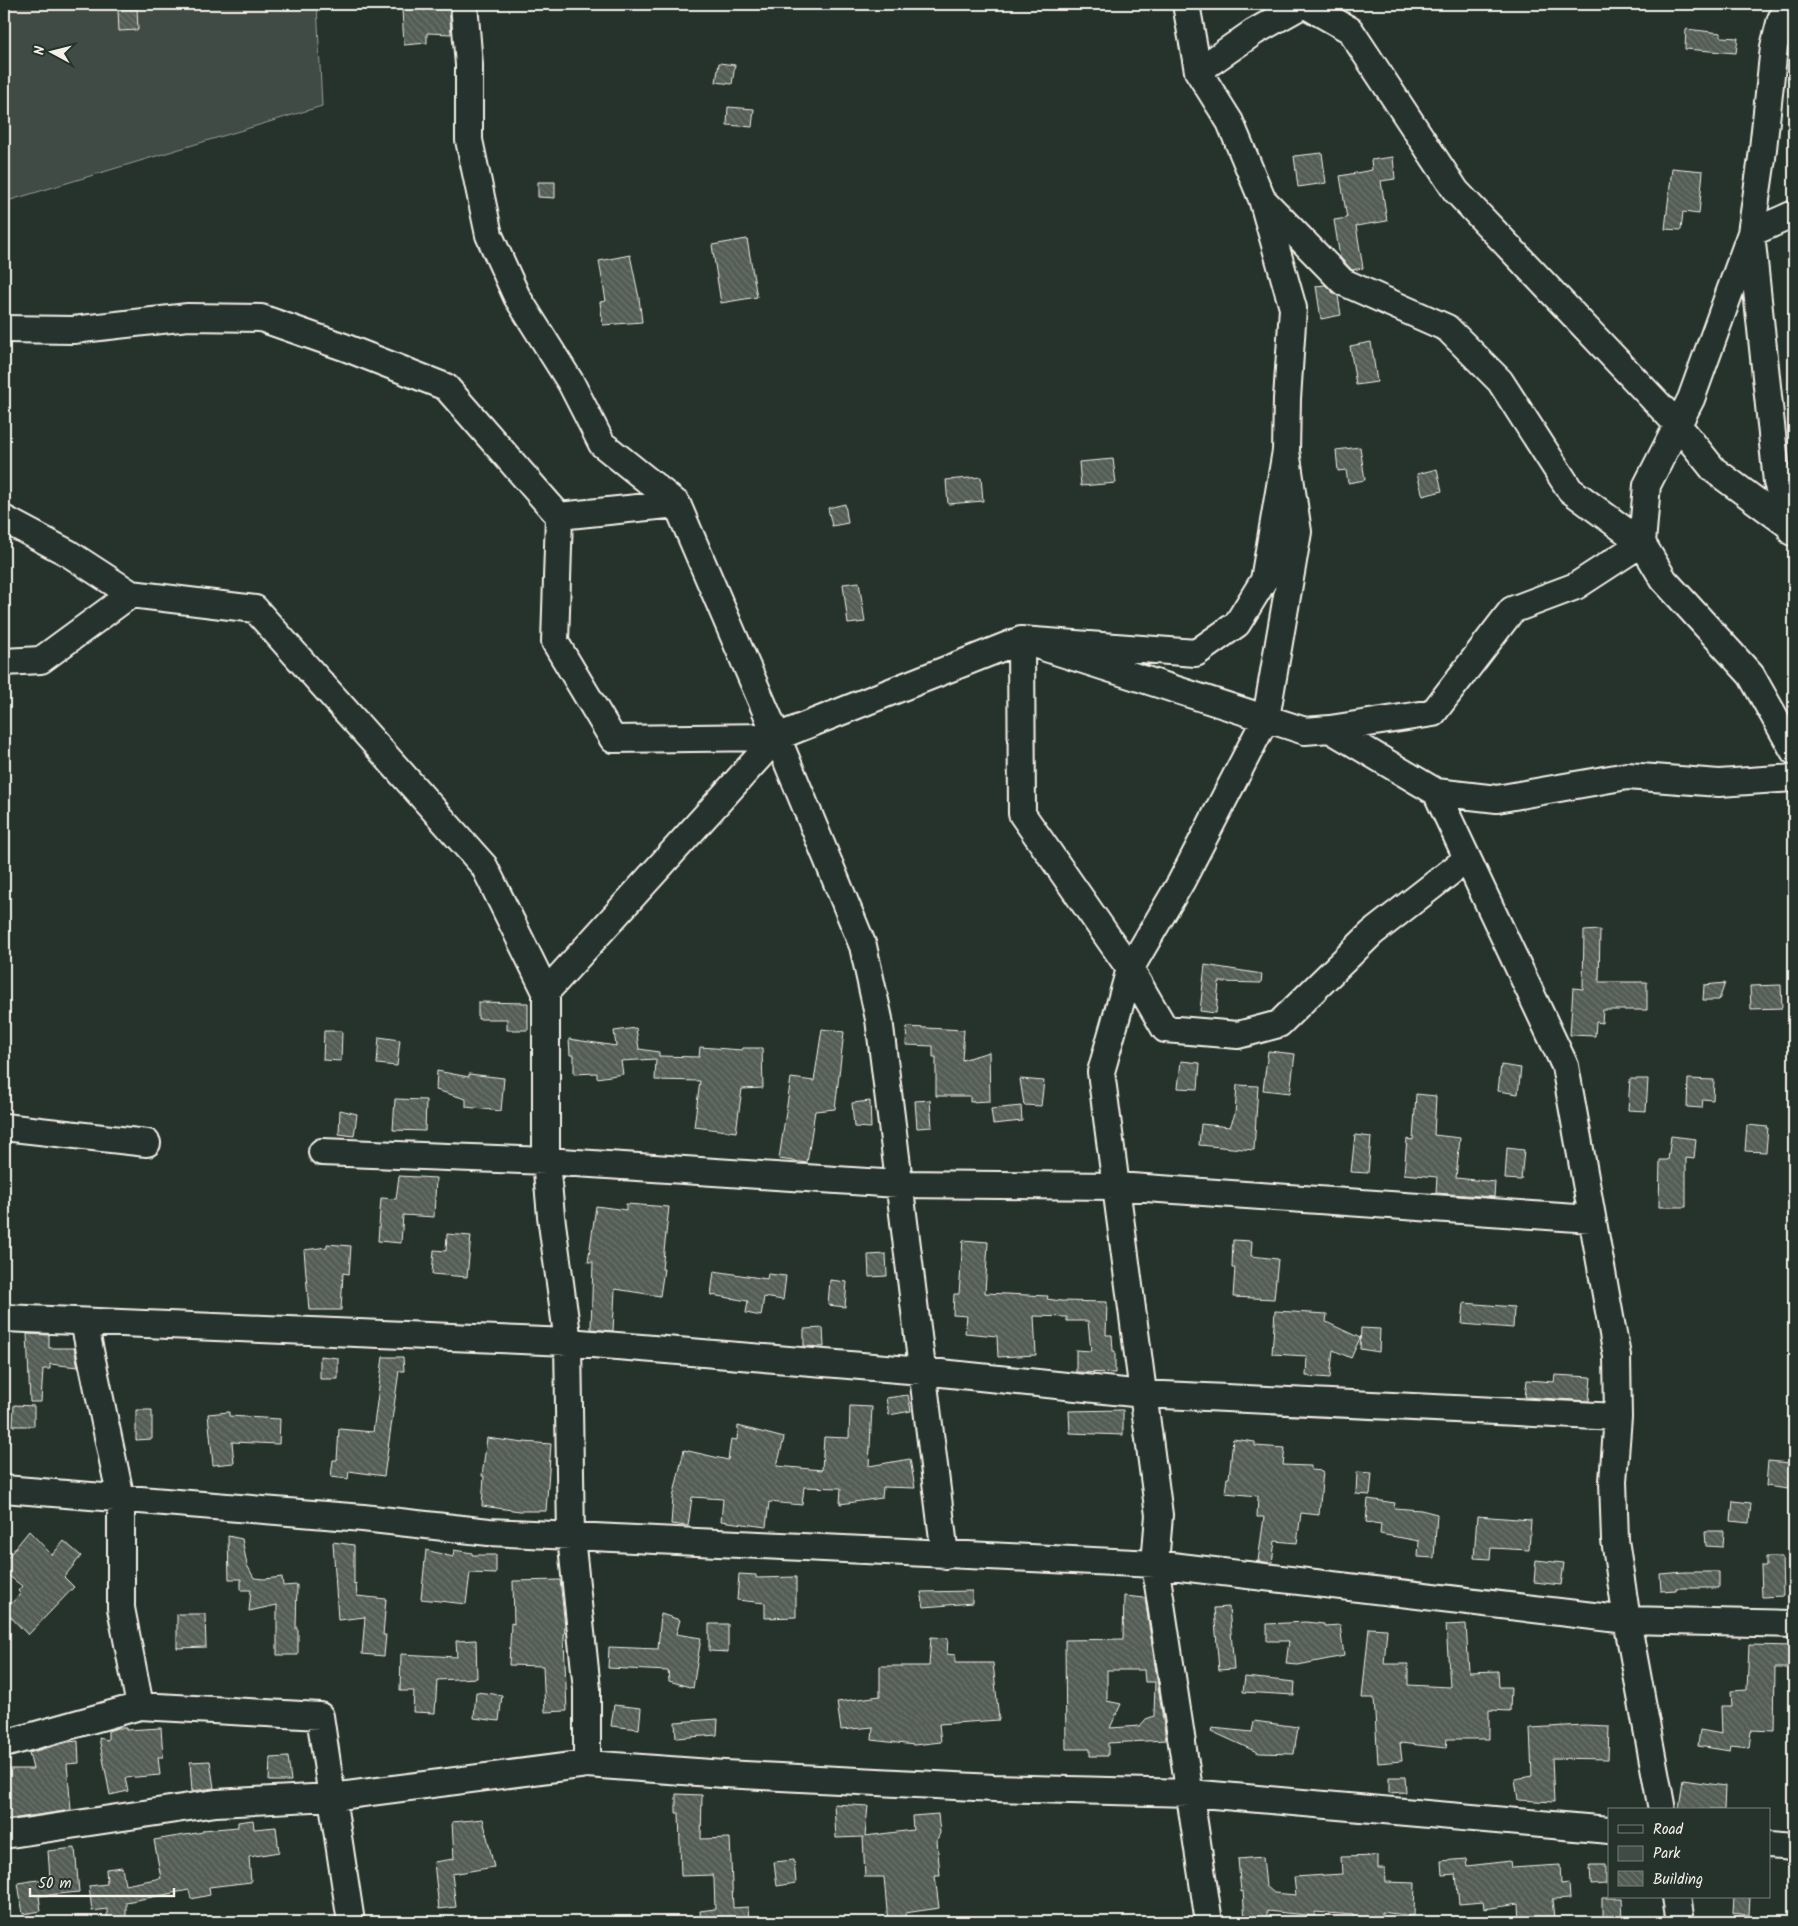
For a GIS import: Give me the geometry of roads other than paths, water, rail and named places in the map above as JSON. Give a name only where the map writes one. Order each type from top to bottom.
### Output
[{"type":"street","points":[[464,4],[469,65],[470,140],[489,235],[517,297],[571,383],[602,444],[676,504],[863,946],[878,1019],[945,1555]]},
{"type":"street","points":[[4,329],[73,330],[188,317],[261,318],[344,347],[446,387],[559,516],[555,642],[613,739],[776,737],[1021,640],[1196,653],[1237,624],[1264,580],[1286,451],[1287,399],[1293,308],[1262,198],[1230,122],[1198,71],[1186,4]]},
{"type":"street","points":[[1198,71],[1254,32],[1304,4],[1350,30],[1456,191],[1678,425],[1714,470],[1793,532]]},
{"type":"street","points":[[1642,543],[1647,485],[1691,399],[1751,233],[1762,158],[1774,47],[1781,19],[1794,7]]},
{"type":"street","points":[[1262,198],[1343,282],[1447,328],[1500,381],[1570,490],[1642,543],[1664,580],[1751,674],[1794,751]]},
{"type":"street","points":[[1751,233],[1794,214]]},
{"type":"street","points":[[1751,233],[1777,482],[1793,532]]},
{"type":"street","points":[[1209,1922],[1155,1564],[1159,1515],[1101,1072],[1130,969],[1180,882],[1266,718],[1298,532],[1286,451]]},
{"type":"street","points":[[559,516],[676,504]]},
{"type":"street","points":[[4,519],[68,554],[131,594],[255,609],[484,866],[546,992],[546,1161],[551,1216],[568,1342],[570,1537],[587,1689],[587,1764]]},
{"type":"street","points":[[1021,640],[1305,731],[1330,730],[1433,713],[1512,610],[1576,586],[1642,543]]},
{"type":"street","points":[[4,662],[41,660],[131,594]]},
{"type":"street","points":[[1021,640],[1022,814],[1130,969],[1165,1030],[1238,1035],[1279,1024],[1372,933],[1467,859]]},
{"type":"street","points":[[1330,730],[1436,792],[1497,798],[1627,776],[1719,784],[1794,778]]},
{"type":"street","points":[[546,992],[776,737]]},
{"type":"street","points":[[1436,792],[1565,1066],[1617,1356],[1618,1417],[1613,1481],[1616,1540],[1626,1620],[1662,1808]]},
{"type":"street","points":[[4,1127],[147,1143]]},
{"type":"street","points":[[322,1152],[546,1161],[898,1184],[1117,1186],[1591,1219]]},
{"type":"street","points":[[4,1318],[568,1342],[922,1371],[1143,1394],[1618,1417]]},
{"type":"street","points":[[84,1322],[121,1499],[122,1608],[140,1706]]},
{"type":"street","points":[[4,1489],[353,1518],[489,1532],[1155,1564],[1626,1620],[1794,1624]]},
{"type":"street","points":[[4,1744],[140,1706],[320,1716],[351,1922]]},
{"type":"street","points":[[4,1835],[216,1803],[332,1797],[587,1764],[724,1774],[994,1788],[1190,1793],[1608,1830]]},
{"type":"street","points":[[1770,1845],[1794,1847]]},
{"type":"street","points":[[1676,1898],[1680,1922]]}]
